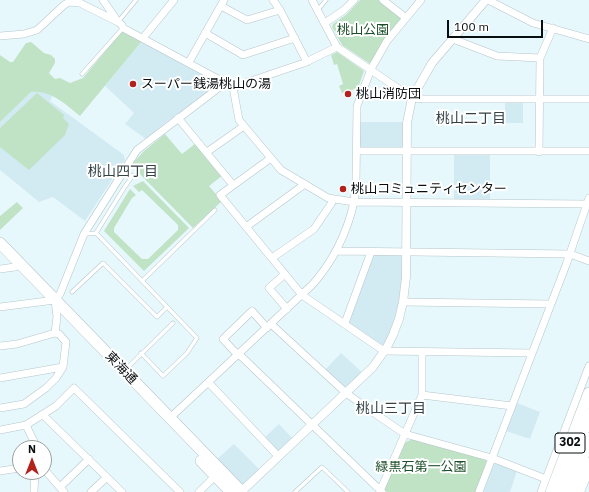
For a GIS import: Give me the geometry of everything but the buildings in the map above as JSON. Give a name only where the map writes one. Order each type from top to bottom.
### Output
[{"type":"highway","points":[[559,492],[589,415]]},
{"type":"highway","points":[[569,492],[589,439]]},
{"type":"highway","points":[[578,492],[589,464]]},
{"type":"highway","points":[[588,492],[589,486]]},
{"type":"main road","name":"東海通","points":[[0,243],[53,304],[231,492]]},
{"type":"main road","name":"東海通","points":[[0,252],[14,267],[125,371],[242,492]]},
{"type":"main road","name":"302","points":[[551,492],[589,393]]},
{"type":"street","points":[[103,0],[121,25]]},
{"type":"street","points":[[143,38],[174,0]]},
{"type":"street","points":[[273,0],[280,10],[307,62]]},
{"type":"street","points":[[312,0],[337,47],[412,98],[589,100]]},
{"type":"street","points":[[325,23],[344,10],[354,0]]},
{"type":"street","points":[[383,0],[406,18]]},
{"type":"street","points":[[170,418],[239,355],[322,274],[336,252],[348,224],[354,202],[356,185],[357,106],[371,69],[387,41],[421,0]]},
{"type":"street","points":[[242,492],[373,367],[384,351],[398,323],[403,302],[406,277],[407,123],[412,98],[432,63],[487,0],[533,23],[589,39]]},
{"type":"street","points":[[0,36],[24,34],[37,30],[64,5],[69,2],[80,3],[233,86],[307,62],[337,47]]},
{"type":"street","points":[[189,62],[222,3],[246,20],[280,10]]},
{"type":"street","points":[[539,152],[540,58],[553,28]]},
{"type":"street","points":[[205,33],[243,54],[295,38]]},
{"type":"street","points":[[453,39],[497,56],[540,58]]},
{"type":"street","points":[[55,333],[53,304],[60,294],[84,234],[137,150],[225,83]]},
{"type":"street","points":[[233,86],[239,120],[281,170],[333,200],[354,202],[588,201],[570,254],[479,492]]},
{"type":"street","points":[[178,118],[233,185]]},
{"type":"street","points":[[207,152],[244,126]]},
{"type":"street","points":[[356,151],[589,151]]},
{"type":"street","points":[[271,158],[220,195],[302,294],[384,351],[532,353]]},
{"type":"street","points":[[246,227],[305,184]]},
{"type":"street","points":[[272,258],[314,229],[333,200]]},
{"type":"street","points":[[336,252],[570,254],[589,261]]},
{"type":"street","points":[[345,324],[371,252]]},
{"type":"street","points":[[0,269],[14,267]]},
{"type":"street","points":[[285,274],[269,288],[287,309]]},
{"type":"street","points":[[403,302],[551,304]]},
{"type":"street","points":[[0,307],[53,304]]},
{"type":"street","points":[[422,352],[422,395],[405,434],[381,492],[223,339],[252,311],[346,393],[405,434],[492,458],[546,479]]},
{"type":"street","points":[[0,346],[17,344],[55,333],[59,334],[66,342],[64,367],[56,378],[33,399],[24,404],[0,408]]},
{"type":"street","points":[[541,492],[589,366]]},
{"type":"street","points":[[0,378],[64,367]]},
{"type":"street","points":[[209,383],[278,456]]},
{"type":"street","points":[[0,430],[26,425],[56,406],[74,388],[180,492]]},
{"type":"street","points":[[422,395],[512,406]]},
{"type":"street","points":[[43,415],[122,492]]},
{"type":"street","points":[[26,425],[33,440]]},
{"type":"street","points":[[52,478],[62,490],[89,460]]},
{"type":"street","points":[[0,471],[12,469]]},
{"type":"street","points":[[199,492],[215,476]]},
{"type":"street","points":[[91,492],[107,477]]},
{"type":"street","points":[[34,492],[35,480]]},
{"type":"lane","points":[[82,74],[121,25],[136,0]]},
{"type":"lane","points":[[317,11],[326,0]]},
{"type":"lane","points":[[96,233],[133,175]]},
{"type":"lane","points":[[142,280],[215,210]]},
{"type":"lane","points":[[84,234],[96,233]]},
{"type":"lane","points":[[96,233],[197,338],[187,353],[163,376],[141,354]]},
{"type":"lane","points":[[72,292],[102,263],[157,317],[167,307]]},
{"type":"lane","points":[[125,371],[173,323]]},
{"type":"lane","points":[[295,492],[322,467],[348,492]]},
{"type":"shaded area","points":[[142,41],[218,81],[218,86],[165,123],[146,139],[125,124],[134,113],[105,86]]},
{"type":"shaded area","points":[[39,91],[53,95],[50,101],[124,155],[125,160],[85,221],[53,197],[39,202],[0,170],[0,122],[31,92]]},
{"type":"shaded area","points":[[505,101],[523,101],[523,123],[505,123]]},
{"type":"shaded area","points":[[359,122],[404,122],[404,145],[402,147],[361,147],[359,144]]},
{"type":"shaded area","points":[[454,154],[490,154],[490,200],[454,200]]},
{"type":"shaded area","points":[[374,255],[400,255],[403,258],[403,284],[395,321],[385,344],[379,345],[349,324],[349,320]]},
{"type":"shaded area","points":[[341,353],[363,373],[348,387],[345,387],[325,370]]},
{"type":"shaded area","points":[[517,403],[540,412],[530,439],[506,431]]},
{"type":"shaded area","points":[[279,424],[293,439],[281,450],[277,450],[264,438]]},
{"type":"shaded area","points":[[234,444],[260,470],[245,484],[241,484],[217,459]]},
{"type":"shaded area","points":[[494,464],[517,471],[510,492],[483,492]]},
{"type":"green space","name":"桃山公園","points":[[360,0],[381,0],[400,16],[402,20],[372,63],[369,63],[342,45],[332,27],[333,24],[347,14]]},
{"type":"green space","points":[[123,30],[142,41],[80,116],[57,99],[45,93],[31,92],[0,122],[0,55],[10,62],[13,62],[26,43],[31,42],[44,53],[51,55],[55,59],[55,63],[49,73],[55,79],[60,78],[70,83],[83,78]]},
{"type":"green space","points":[[337,52],[364,71],[358,88],[342,93],[339,86],[343,84],[337,64],[334,65],[331,55]]},
{"type":"green space","points":[[37,93],[64,115],[63,118],[69,124],[65,135],[29,170],[0,147],[0,128]]},
{"type":"green space","points":[[165,134],[182,154],[196,143],[223,175],[209,186],[222,201],[193,228],[131,165],[144,151]]},
{"type":"green space","points":[[143,181],[189,228],[144,271],[104,231],[130,189],[136,195],[132,198],[114,228],[114,232],[142,259],[148,259],[178,230],[178,225],[142,190],[139,192],[133,186]]},
{"type":"green space","points":[[17,202],[23,208],[0,230],[0,216]]},
{"type":"green space","name":"緑黒石第一公園","points":[[413,439],[485,459],[487,462],[476,492],[386,492],[384,488],[404,443]]},
{"type":"place","name":"スーパー銭湯桃山の湯","points":[[133,84]]},
{"type":"place","name":"桃山消防団","points":[[348,94]]},
{"type":"place","name":"桃山コミュニティセンター","points":[[343,189]]},
{"type":"district","name":"桃山二丁目","points":[[471,119]]},
{"type":"district","name":"桃山四丁目","points":[[123,172]]},
{"type":"district","name":"桃山三丁目","points":[[391,409]]}]
